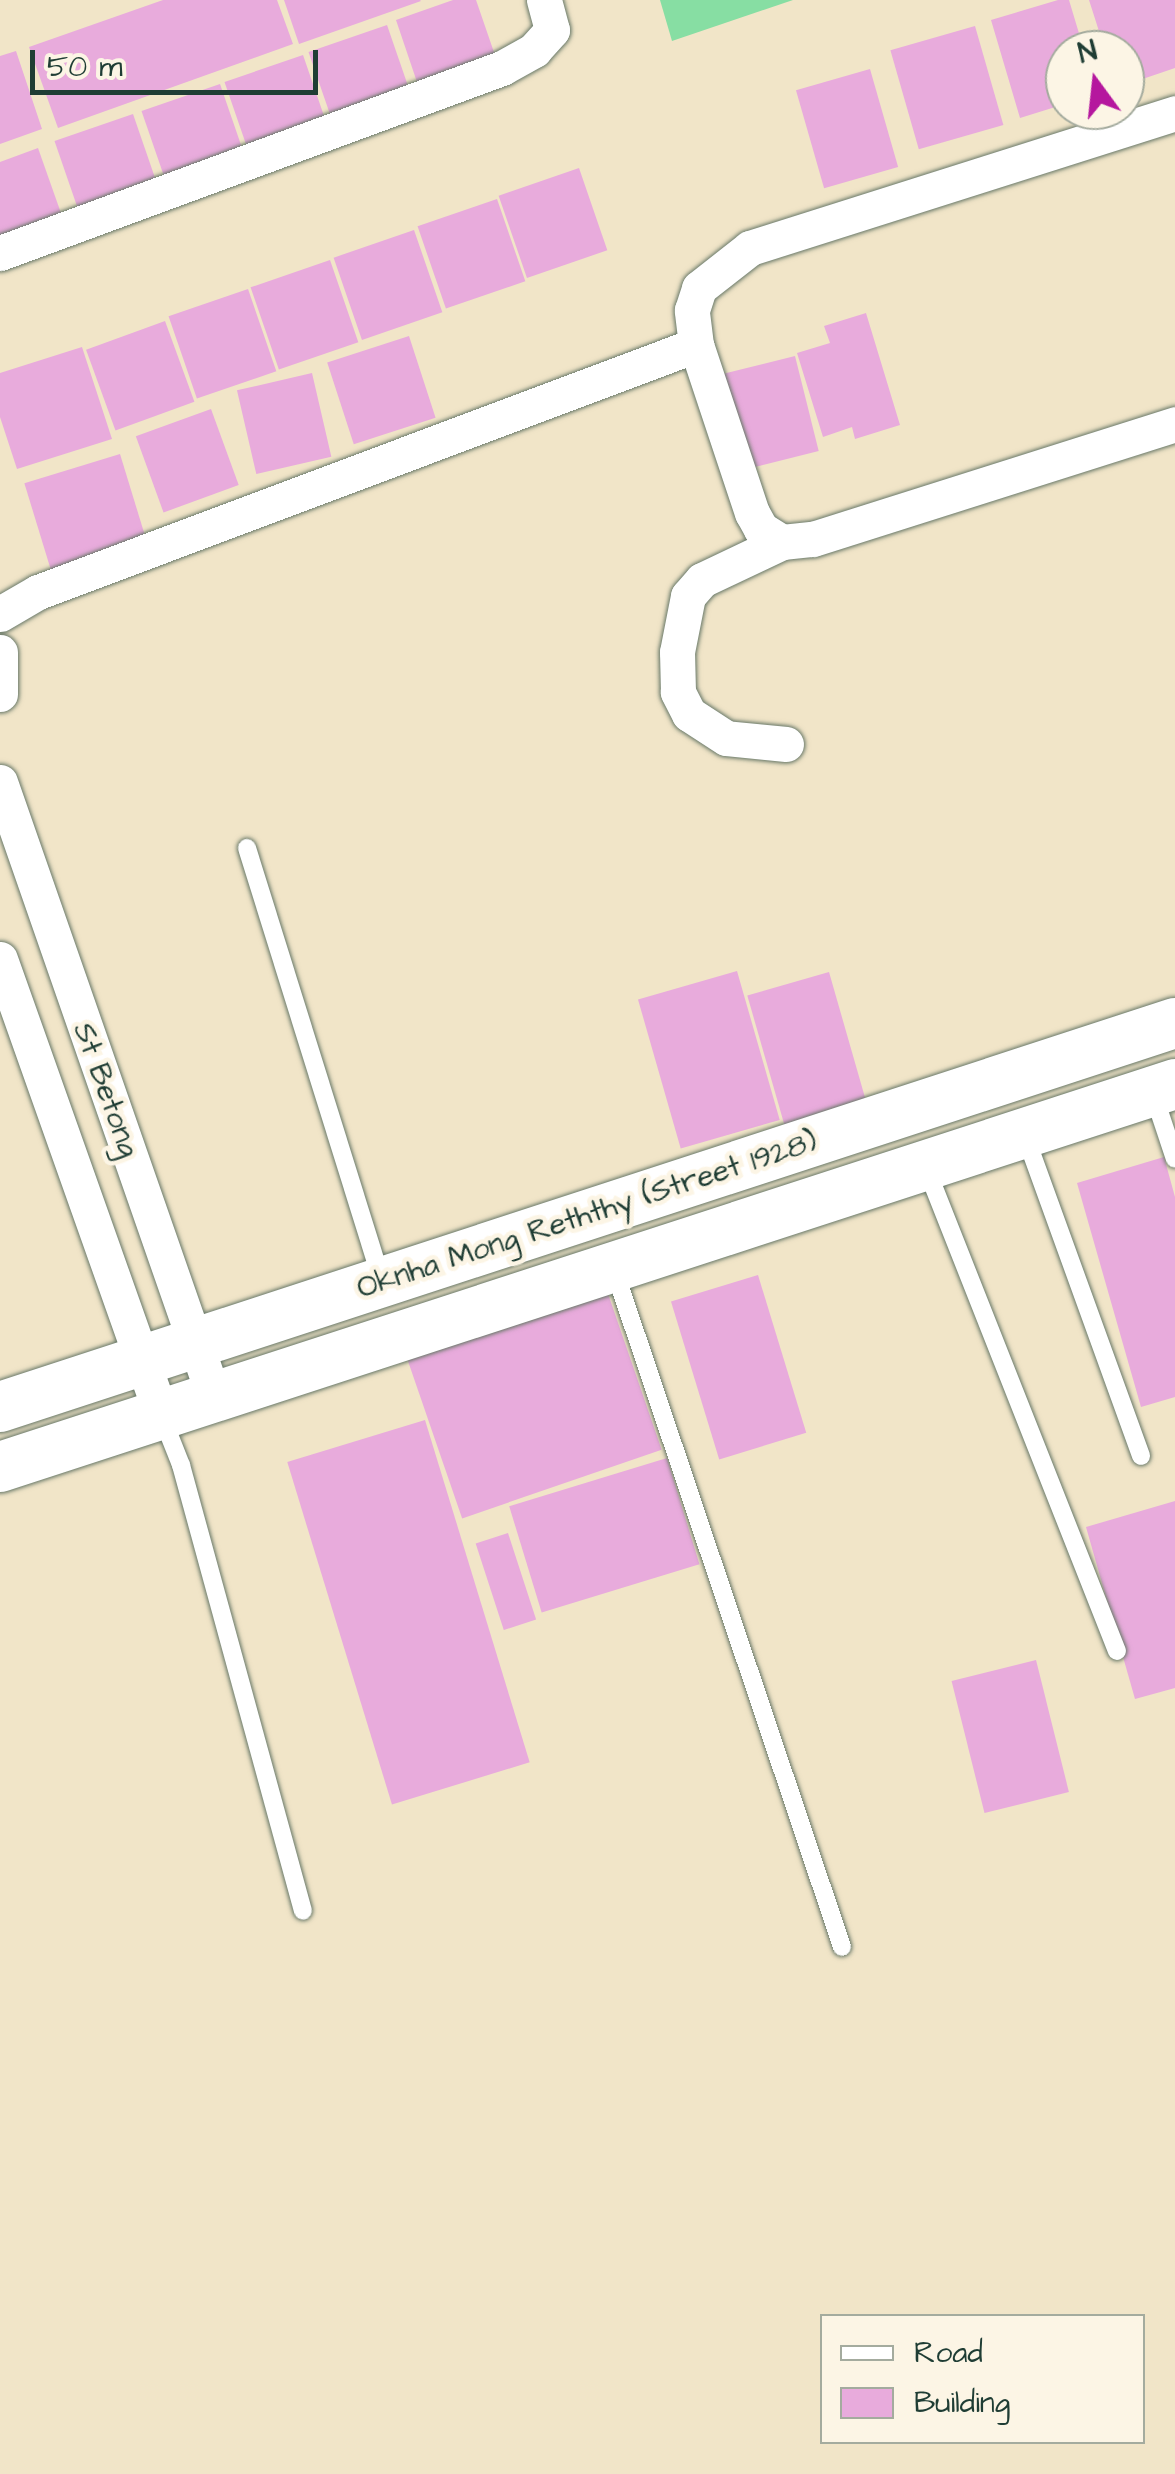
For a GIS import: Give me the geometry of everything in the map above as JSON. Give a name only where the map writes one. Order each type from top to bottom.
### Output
[{"type":"main road","name":"Oknha Mong Reththy (Street 1928)","points":[[0,1407],[1175,1023]]},
{"type":"main road","name":"Oknha Mong Reththy (Street 1928)","points":[[0,1467],[1164,1088]]},
{"type":"street","points":[[0,253],[502,68],[534,50],[552,30],[544,0]]},
{"type":"street","points":[[782,542],[761,530],[752,513],[696,345],[692,310],[699,288],[750,248],[1175,113]]},
{"type":"street","points":[[0,614],[38,592],[696,345]]},
{"type":"street","points":[[786,744],[726,738],[689,714],[678,692],[676,652],[688,596],[702,580],[782,542],[813,539],[1175,424]]},
{"type":"street","points":[[0,652],[0,694]]},
{"type":"street","name":"St Betong","points":[[0,782],[214,1396]]},
{"type":"street","name":"St Betong","points":[[0,959],[160,1414]]},
{"type":"lane","points":[[248,848],[382,1282]]},
{"type":"lane","points":[[1164,1088],[1175,1158]]},
{"type":"lane","points":[[1024,1133],[1141,1456]]},
{"type":"lane","points":[[925,1165],[1117,1651]]},
{"type":"lane","points":[[613,1267],[842,1947]]},
{"type":"lane","points":[[160,1414],[181,1465],[304,1911]]},
{"type":"green space","points":[[660,0],[793,0],[672,41]]},
{"type":"building","points":[[163,0],[277,0],[293,44],[58,128],[29,47]]},
{"type":"building","points":[[284,0],[420,0],[421,1],[299,44]]},
{"type":"building","points":[[453,0],[476,0],[497,61],[419,88],[396,20]]},
{"type":"building","points":[[1069,0],[1078,30],[1045,30],[1045,110],[1020,118],[991,20]]},
{"type":"building","points":[[1089,0],[1175,0],[1175,68],[1145,78],[1145,30],[1099,30]]},
{"type":"building","points":[[387,25],[410,93],[332,120],[309,52]]},
{"type":"building","points":[[975,26],[1003,125],[919,149],[890,50]]},
{"type":"building","points":[[16,51],[42,129],[0,144],[0,56]]},
{"type":"building","points":[[303,55],[326,123],[248,150],[225,82]]},
{"type":"building","points":[[870,69],[898,167],[824,188],[796,90]]},
{"type":"building","points":[[220,84],[243,152],[165,179],[142,111]]},
{"type":"building","points":[[133,114],[156,182],[78,209],[55,141]]},
{"type":"building","points":[[38,148],[62,216],[0,237],[0,162]]},
{"type":"building","points":[[579,168],[607,250],[527,278],[499,196]]},
{"type":"building","points":[[497,199],[525,281],[446,309],[418,226]]},
{"type":"building","points":[[414,230],[442,312],[362,340],[334,258]]},
{"type":"building","points":[[330,260],[358,342],[279,370],[251,287]]},
{"type":"building","points":[[248,289],[276,371],[197,399],[169,316]]},
{"type":"building","points":[[866,313],[900,425],[855,439],[852,427],[823,437],[797,353],[830,343],[824,326]]},
{"type":"building","points":[[165,321],[194,402],[115,431],[86,350]]},
{"type":"building","points":[[409,336],[436,418],[354,444],[327,363]]},
{"type":"building","points":[[82,347],[112,439],[17,469],[0,417],[0,373]]},
{"type":"building","points":[[795,356],[819,451],[741,470],[717,375]]},
{"type":"building","points":[[312,373],[331,457],[256,474],[237,390]]},
{"type":"building","points":[[211,409],[239,485],[164,512],[136,436]]},
{"type":"building","points":[[120,454],[148,546],[52,575],[24,483]]},
{"type":"building","points":[[737,971],[780,1120],[681,1148],[638,999]]},
{"type":"building","points":[[829,972],[866,1102],[785,1125],[747,995]]},
{"type":"building","points":[[1164,1157],[1175,1197],[1175,1397],[1141,1407],[1077,1183]]},
{"type":"building","points":[[758,1275],[806,1433],[719,1459],[671,1302]]},
{"type":"building","points":[[606,1288],[662,1450],[462,1518],[406,1357]]},
{"type":"building","points":[[425,1420],[530,1762],[392,1804],[287,1462]]},
{"type":"building","points":[[667,1458],[699,1564],[542,1612],[509,1506]]},
{"type":"building","points":[[1175,1501],[1175,1688],[1135,1699],[1086,1527]]},
{"type":"building","points":[[508,1533],[536,1620],[504,1630],[476,1544]]},
{"type":"building","points":[[1036,1660],[1069,1792],[984,1813],[952,1681]]}]
